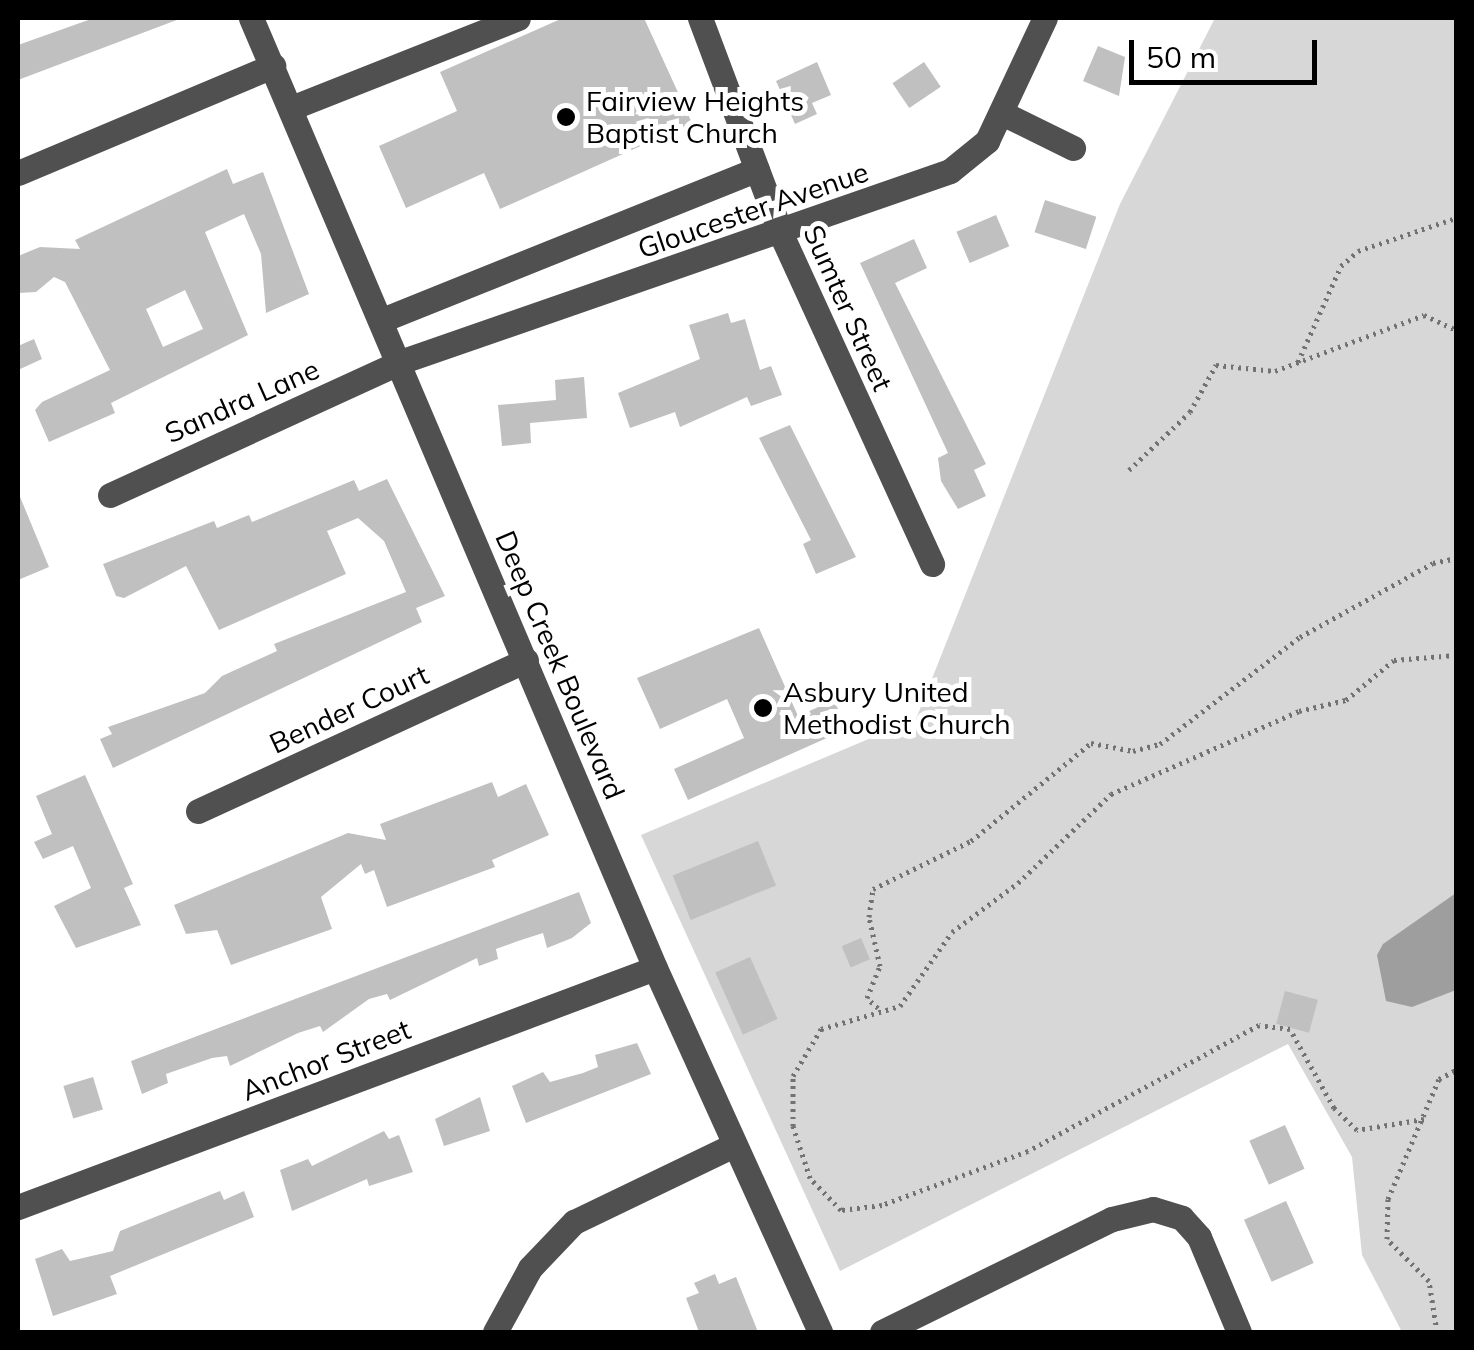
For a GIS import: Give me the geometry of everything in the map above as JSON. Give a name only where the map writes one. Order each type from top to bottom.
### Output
[{"type":"street","name":"Deep Creek Boulevard","points":[[251,18],[656,968],[820,1332]]},
{"type":"street","points":[[291,108],[518,18]]},
{"type":"street","name":"Gloucester Avenue","points":[[400,362],[781,234],[950,171],[988,141],[1004,114],[1045,18]]},
{"type":"street","name":"Sumter Street","points":[[707,22],[781,234],[932,564]]},
{"type":"street","points":[[18,173],[273,66]]},
{"type":"street","points":[[1004,114],[1073,148]]},
{"type":"street","points":[[382,320],[757,169]]},
{"type":"street","name":"Sandra Lane","points":[[110,494],[400,362]]},
{"type":"street","name":"Bender Court","points":[[198,811],[526,660]]},
{"type":"street","name":"Anchor Street","points":[[18,1208],[656,968]]},
{"type":"street","points":[[496,1332],[530,1268],[574,1222],[734,1145]]},
{"type":"street","points":[[882,1332],[1112,1219],[1153,1209],[1182,1218],[1200,1237],[1240,1332]]},
{"type":"path","points":[[1298,362],[1341,266],[1358,252],[1456,218]]},
{"type":"path","points":[[1128,470],[1190,412],[1216,365],[1259,374],[1424,315],[1456,330]]},
{"type":"path","points":[[878,1008],[867,998],[880,966],[870,917],[874,889],[971,841],[1091,743],[1133,751],[1160,744],[1300,637],[1433,563],[1456,558]]},
{"type":"path","points":[[1424,1119],[1357,1130],[1334,1108],[1290,1029],[1259,1025],[1028,1152],[882,1205],[841,1210],[810,1178],[793,1126],[793,1076],[820,1029],[878,1008],[900,1006],[952,932],[1018,884],[1111,794],[1299,712],[1346,700],[1394,660],[1456,655]]},
{"type":"path","points":[[1437,1332],[1429,1280],[1387,1239],[1388,1199],[1440,1078],[1456,1070]]},
{"type":"shaded area","points":[[1215,18],[1456,18],[1456,1332],[1402,1332],[1362,1255],[1352,1157],[1288,1044],[840,1271],[641,835],[916,719],[1120,204]]},
{"type":"shaded area","points":[[1456,893],[1456,990],[1412,1007],[1386,1001],[1377,955],[1383,944]]},
{"type":"building","points":[[94,18],[182,18],[18,80],[18,45]]},
{"type":"building","name":"Fairview Heights Baptist Church","points":[[563,18],[644,18],[692,123],[500,209],[484,173],[406,208],[379,146],[457,111],[440,72]]},
{"type":"building","points":[[1098,46],[1125,57],[1119,96],[1083,81]]},
{"type":"building","points":[[817,62],[831,95],[812,103],[817,114],[795,124],[776,81]]},
{"type":"building","points":[[924,62],[941,87],[909,108],[892,83]]},
{"type":"building","points":[[227,169],[233,184],[263,172],[309,294],[266,313],[261,254],[244,214],[205,232],[248,335],[111,403],[115,413],[49,442],[35,410],[42,402],[110,370],[65,282],[54,277],[36,292],[18,293],[18,256],[40,247],[80,249],[75,240]],"holes":[[[185,290],[203,329],[163,347],[146,309]]]},
{"type":"building","points":[[1045,200],[1096,217],[1086,249],[1034,232]]},
{"type":"building","points":[[996,215],[1009,246],[970,263],[956,232]]},
{"type":"building","points":[[914,239],[927,268],[895,283],[986,464],[974,470],[986,496],[958,509],[941,481],[938,458],[948,453],[860,263]]},
{"type":"building","points":[[728,313],[731,323],[745,319],[760,370],[771,366],[782,395],[751,406],[747,397],[680,427],[675,412],[630,428],[618,393],[700,359],[689,325]]},
{"type":"building","points":[[34,339],[42,359],[18,370],[18,346]]},
{"type":"building","points":[[584,377],[587,418],[530,423],[531,443],[502,446],[498,405],[556,400],[555,380]]},
{"type":"building","points":[[790,425],[856,557],[816,574],[803,544],[811,540],[759,438]]},
{"type":"building","points":[[387,479],[445,596],[416,608],[422,622],[113,768],[100,739],[112,734],[108,727],[205,693],[222,676],[277,651],[274,644],[406,592],[384,541],[358,518],[327,531],[346,574],[219,630],[186,566],[124,598],[116,596],[103,564],[214,521],[217,528],[249,515],[252,522],[354,480],[359,491]]},
{"type":"building","points":[[18,492],[49,567],[18,580]]},
{"type":"building","name":"Asbury United Methodist Church","points":[[759,628],[798,716],[834,700],[847,729],[688,800],[674,769],[744,738],[727,699],[660,729],[637,678]]},
{"type":"building","points":[[85,775],[133,884],[124,888],[141,925],[76,948],[54,906],[91,888],[73,846],[43,859],[34,842],[52,834],[36,796]]},
{"type":"building","points":[[492,782],[498,797],[526,784],[549,835],[492,860],[495,867],[387,907],[374,870],[365,874],[361,864],[321,897],[332,929],[231,965],[217,930],[186,934],[174,905],[348,833],[386,840],[380,824]]},
{"type":"building","points":[[758,841],[776,886],[691,920],[673,875]]},
{"type":"building","points":[[579,892],[591,923],[572,938],[547,948],[543,933],[518,941],[496,949],[498,959],[479,966],[477,958],[390,1000],[387,994],[369,999],[323,1032],[320,1026],[298,1033],[230,1066],[227,1056],[212,1058],[166,1074],[168,1083],[142,1094],[131,1061]]},
{"type":"building","points":[[861,938],[870,959],[851,967],[842,946]]},
{"type":"building","points":[[750,957],[778,1019],[743,1035],[715,972]]},
{"type":"building","points":[[1285,991],[1318,1000],[1309,1033],[1276,1024]]},
{"type":"building","points":[[637,1043],[651,1074],[526,1123],[512,1086],[543,1072],[550,1082],[583,1073],[598,1067],[595,1055]]},
{"type":"building","points":[[93,1077],[103,1110],[73,1119],[63,1086]]},
{"type":"building","points":[[480,1097],[490,1131],[444,1146],[435,1119]]},
{"type":"building","points":[[1285,1125],[1305,1169],[1269,1185],[1249,1141]]},
{"type":"building","points":[[384,1131],[389,1139],[399,1135],[413,1172],[369,1186],[367,1179],[292,1211],[280,1170],[308,1159],[312,1166]]},
{"type":"building","points":[[220,1191],[224,1200],[244,1191],[254,1217],[110,1276],[117,1294],[53,1316],[35,1259],[62,1249],[70,1261],[113,1251],[120,1231]]},
{"type":"building","points":[[1286,1201],[1314,1263],[1272,1282],[1244,1220]]},
{"type":"building","points":[[715,1274],[719,1284],[736,1277],[758,1332],[699,1332],[686,1298],[699,1293],[694,1283]]},
{"type":"place","name":"Fairview Heights Baptist Church","points":[[566,117]]},
{"type":"place","name":"Asbury United Methodist Church","points":[[763,708]]}]
